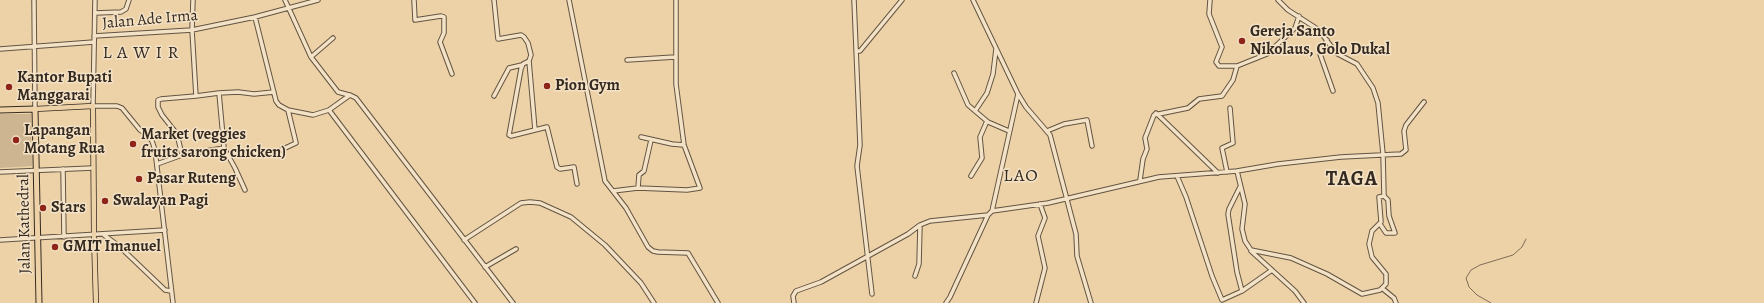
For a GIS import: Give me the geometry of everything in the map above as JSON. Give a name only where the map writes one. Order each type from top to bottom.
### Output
[{"type":"highway","points":[[0,110],[35,109]]},
{"type":"highway","name":"Jalan Kathedral","points":[[35,109],[39,303]]},
{"type":"main road","points":[[35,109],[93,106],[96,303]]},
{"type":"street","name":"Jalan Kathedral","points":[[34,0],[35,109]]},
{"type":"street","points":[[95,0],[93,106],[117,106],[122,108],[140,130],[149,136],[155,150],[173,303]]},
{"type":"street","points":[[95,13],[122,12],[126,9],[129,0]]},
{"type":"street","points":[[194,0],[192,30],[196,96]]},
{"type":"street","points":[[285,0],[311,57],[338,92],[350,95],[359,100],[513,303]]},
{"type":"street","name":"Jalan Ade Irma","points":[[94,36],[192,30],[255,17],[318,0]]},
{"type":"street","points":[[414,0],[415,20],[441,16],[444,17],[444,34],[440,42],[452,74]]},
{"type":"street","points":[[494,0],[498,38],[524,36],[528,43],[531,55],[529,61],[535,130]]},
{"type":"street","points":[[569,0],[604,178],[626,208],[648,247],[653,251],[658,252],[688,253],[718,303]]},
{"type":"street","points":[[615,191],[638,188],[699,189],[700,184],[684,145],[676,84],[676,0]]},
{"type":"street","points":[[854,0],[860,145],[857,166],[872,294]]},
{"type":"street","points":[[856,52],[860,50],[902,0]]},
{"type":"street","points":[[973,0],[1018,94],[1026,107],[1047,131],[1052,141],[1076,234],[1078,256],[1091,303]]},
{"type":"street","points":[[1210,0],[1209,14],[1222,47],[1216,64],[1219,66],[1237,66],[1269,52],[1295,28],[1299,16]]},
{"type":"street","points":[[1278,0],[1288,10],[1319,30],[1336,53],[1357,64],[1372,88],[1378,103],[1383,154],[1384,196],[1388,200],[1389,216],[1395,233],[1386,233],[1380,224],[1379,197],[1384,196]]},
{"type":"street","points":[[255,17],[277,103],[288,110],[313,115],[330,110],[350,95]]},
{"type":"street","points":[[311,57],[333,38]]},
{"type":"street","points":[[1327,40],[1320,54],[1333,91]]},
{"type":"street","points":[[0,49],[94,42]]},
{"type":"street","points":[[975,111],[987,93],[993,74],[996,48]]},
{"type":"street","points":[[627,60],[675,57]]},
{"type":"street","points":[[494,96],[509,68],[522,65],[529,61]]},
{"type":"street","points":[[522,65],[509,135],[511,136],[547,127],[557,167],[560,169],[574,167],[577,184]]},
{"type":"street","points":[[1140,180],[1143,158],[1146,149],[1145,138],[1152,117],[1156,113],[1184,109],[1199,99],[1222,96],[1233,80],[1237,66]]},
{"type":"street","points":[[954,73],[965,100],[975,111],[987,121],[1009,131]]},
{"type":"street","points":[[182,155],[177,134],[162,115],[158,106],[158,102],[161,99],[219,93],[256,94],[274,92]]},
{"type":"street","points":[[219,93],[224,148],[245,190]]},
{"type":"street","points":[[946,303],[988,215],[992,211],[1018,94]]},
{"type":"street","points":[[992,211],[1066,200],[1140,180],[1237,171],[1278,164],[1383,154],[1394,155],[1405,152],[1404,131],[1406,125],[1424,102]]},
{"type":"street","points":[[1227,172],[1222,148],[1233,143],[1230,108]]},
{"type":"street","points":[[281,150],[296,142],[288,110]]},
{"type":"street","points":[[330,110],[475,303]]},
{"type":"street","points":[[1156,113],[1218,173]]},
{"type":"street","points":[[1047,131],[1064,124],[1087,120],[1092,146]]},
{"type":"street","points":[[971,176],[982,158],[980,137],[987,121]]},
{"type":"street","points":[[641,137],[684,145]]},
{"type":"street","points":[[638,188],[640,175],[644,171],[651,140]]},
{"type":"street","points":[[156,164],[182,155],[224,148]]},
{"type":"street","points":[[0,172],[93,168]]},
{"type":"street","points":[[63,169],[64,237]]},
{"type":"street","points":[[1237,171],[1245,204],[1242,229],[1246,241],[1251,250],[1295,291],[1304,303]]},
{"type":"street","points":[[1176,176],[1186,197],[1205,257],[1221,299],[1224,300],[1242,291],[1272,270]]},
{"type":"street","points":[[1240,187],[1228,211],[1237,272],[1242,291]]},
{"type":"street","points":[[464,240],[521,203],[540,203],[571,217],[605,245],[641,283],[654,303]]},
{"type":"street","points":[[1036,303],[1045,268],[1038,236],[1045,218],[1040,204]]},
{"type":"street","points":[[794,303],[793,296],[796,291],[821,282],[908,234],[920,225],[930,221],[988,215]]},
{"type":"street","points":[[1251,250],[1291,258],[1327,274],[1362,294],[1383,288],[1386,284],[1387,276],[1371,254],[1369,244],[1372,231],[1380,224]]},
{"type":"street","points":[[915,276],[919,264],[920,225]]},
{"type":"street","points":[[0,240],[165,230]]},
{"type":"street","points":[[104,234],[120,247],[165,290],[171,291]]},
{"type":"street","points":[[485,268],[516,249]]},
{"type":"street","points":[[1383,288],[1394,298],[1396,303]]},
{"type":"shaded area","name":"Lapangan Motang Rua","points":[[0,114],[31,114],[32,166],[0,168]]},
{"type":"waterway","points":[[1491,303],[1477,295],[1469,287],[1466,278],[1471,270],[1480,265],[1513,255],[1522,247],[1526,239]]},
{"type":"place","name":"Gereja Santo Nikolaus, Golo Dukal","points":[[1242,41]]},
{"type":"place","name":"Pion Gym","points":[[547,86]]},
{"type":"place","name":"Kantor Bupati Manggarai","points":[[9,87]]},
{"type":"place","name":"Lapangan Motang Rua","points":[[16,140]]},
{"type":"place","name":"Market (veggies fruits sarong chicken)","points":[[133,144]]},
{"type":"place","name":"Pasar Ruteng","points":[[139,179]]},
{"type":"place","name":"Swalayan Pagi","points":[[105,201]]},
{"type":"place","name":"Stars","points":[[43,208]]},
{"type":"place","name":"GMIT Imanuel","points":[[55,247]]},
{"type":"district","name":"L A W I R","points":[[141,54]]},
{"type":"district","name":"LAO","points":[[1021,177]]},
{"type":"district","name":"TAGA","points":[[1352,180]]}]
